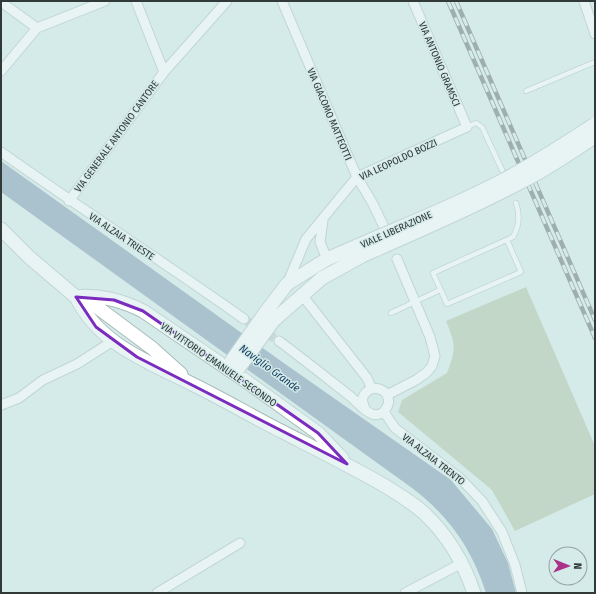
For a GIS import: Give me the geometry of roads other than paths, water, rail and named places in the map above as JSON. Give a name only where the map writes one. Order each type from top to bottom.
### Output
[{"type":"main road","name":"VIALE LIBERAZIONE","points":[[270,317],[360,251],[505,179],[532,164],[595,124]]},
{"type":"main road","name":"VIALE LIBERAZIONE","points":[[232,368],[270,317],[287,284],[327,259],[360,251],[459,212],[510,188],[539,172],[595,137]]},
{"type":"main road","name":"VIA VITTORIO EMANUELE SECONDO","points":[[1,229],[29,257],[76,297],[97,307],[152,348],[193,384]]},
{"type":"main road","name":"VIA VITTORIO EMANUELE SECONDO","points":[[76,297],[89,319],[96,327],[137,358],[193,384],[347,464],[389,489],[424,513],[445,537],[462,563],[474,593]]},
{"type":"main road","name":"VIA VITTORIO EMANUELE SECONDO","points":[[76,297],[95,297],[129,304],[143,311],[232,368],[318,433],[347,464]]},
{"type":"street","points":[[1,71],[37,28],[105,1]]},
{"type":"street","points":[[136,1],[164,72]]},
{"type":"street","name":"VIA GENERALE ANTONIO CANTORE","points":[[69,201],[164,72],[227,1]]},
{"type":"street","name":"VIA GIACOMO MATTEOTTI","points":[[282,1],[357,177],[373,204],[383,225]]},
{"type":"street","name":"VIA ANTONIO GRAMSCI","points":[[413,1],[467,126]]},
{"type":"street","points":[[584,1],[595,34]]},
{"type":"street","points":[[1,2],[37,28]]},
{"type":"street","name":"VIA LEOPOLDO BOZZI","points":[[287,284],[306,239],[357,177],[467,126]]},
{"type":"street","name":"VIA ALZAIA TRIESTE","points":[[1,152],[69,201],[198,286],[244,319]]},
{"type":"street","points":[[323,220],[320,242],[327,259]]},
{"type":"street","points":[[387,395],[421,377],[430,370],[435,356],[434,348],[397,259]]},
{"type":"street","points":[[302,295],[367,378],[372,388]]},
{"type":"street","points":[[1,404],[19,398],[43,380],[77,364],[113,341]]},
{"type":"street","points":[[279,341],[331,381],[365,409],[372,414],[384,412],[388,404],[387,395],[381,389],[372,388],[366,391],[362,398],[365,409]]},
{"type":"street","name":"VIA ALZAIA TRENTO","points":[[384,412],[395,428],[460,478],[482,501],[502,532],[515,565],[522,593]]},
{"type":"street","points":[[157,593],[240,543]]},
{"type":"street","points":[[405,593],[462,563]]},
{"type":"lane","points":[[526,91],[595,62]]},
{"type":"lane","points":[[467,126],[476,124],[482,127],[502,170]]},
{"type":"lane","points":[[507,240],[520,272],[447,304],[433,273],[513,237],[518,226],[519,214],[516,203]]},
{"type":"lane","points":[[391,313],[440,290]]},
{"type":"water","name":"Naviglio Grande","points":[[1,161],[288,366],[451,480],[492,529],[508,563],[516,593],[486,593],[474,562],[458,534],[437,510],[412,488],[1,192]]},
{"type":"tunnel","points":[[244,319],[279,341]]},
{"type":"railway","points":[[448,1],[595,338]]},
{"type":"railway","points":[[456,1],[595,320]]}]
